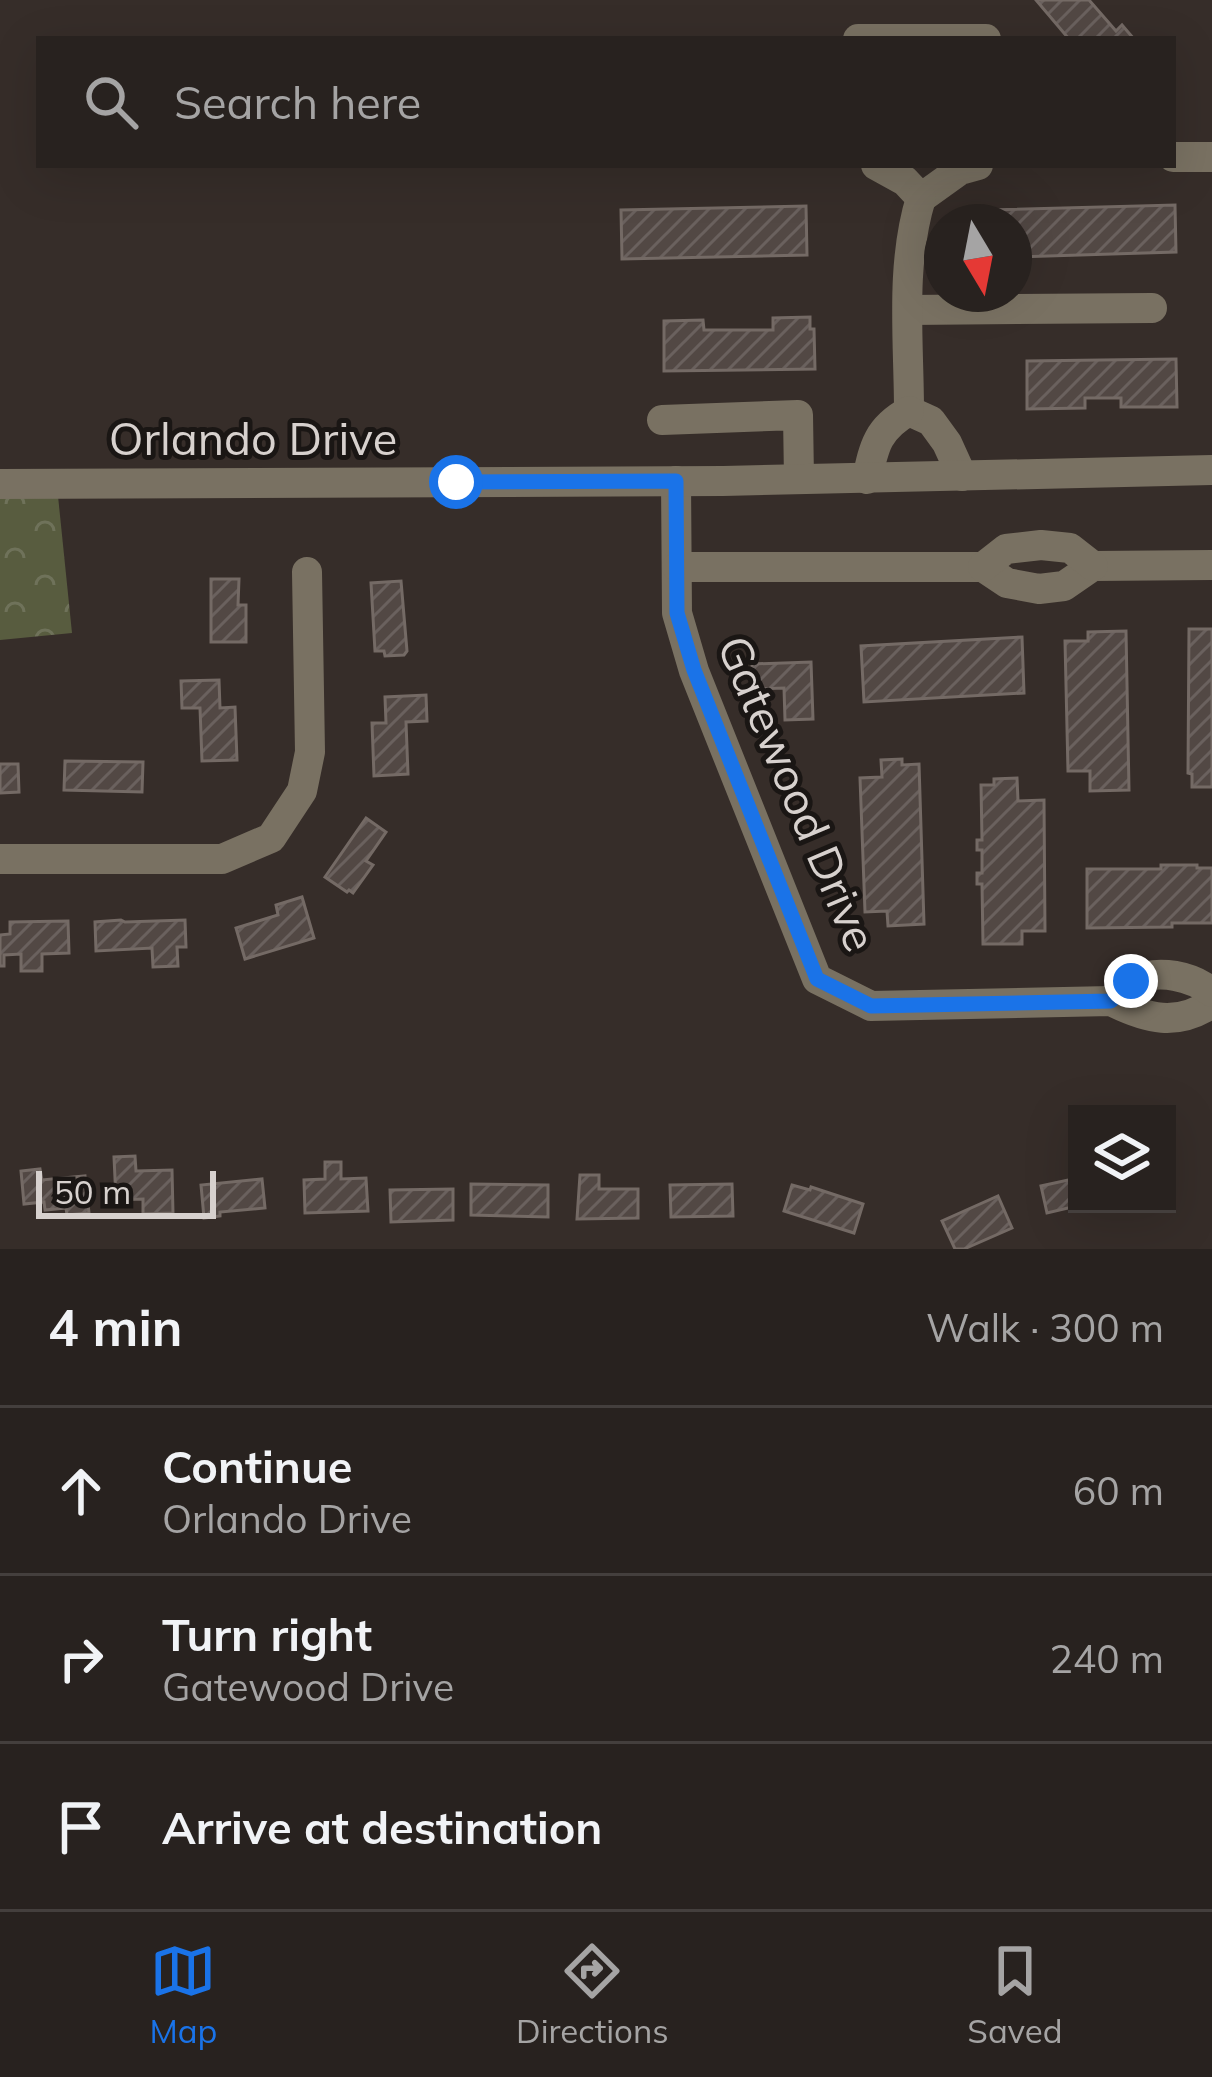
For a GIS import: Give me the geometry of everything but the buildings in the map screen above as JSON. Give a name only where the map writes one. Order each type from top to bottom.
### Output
[{"type":"street","points":[[1176,157],[1212,157]]},
{"type":"street","points":[[880,168],[921,198]]},
{"type":"street","points":[[909,411],[912,225],[921,198],[968,168]]},
{"type":"street","points":[[909,310],[1153,308]]},
{"type":"street","points":[[909,411],[931,421],[962,476]]},
{"type":"street","points":[[866,479],[874,449],[890,422],[909,411]]},
{"type":"street","points":[[662,420],[798,415],[799,479]]},
{"type":"street","name":"Orlando Drive","points":[[0,484],[866,479],[1212,470]]},
{"type":"street","name":"Gatewood Drive","points":[[676,481],[677,613],[694,670],[817,979],[871,1006],[1111,1001],[1165,1019],[1196,1013],[1212,1003]]},
{"type":"street","name":"Gatewood Drive","points":[[983,567],[1006,548],[1041,545],[1070,548],[1093,566]]},
{"type":"street","name":"Gatewood Drive","points":[[677,567],[983,567],[1007,583],[1039,589],[1064,586],[1093,566],[1212,565]]},
{"type":"street","points":[[0,860],[222,860],[271,838],[302,791],[310,752],[307,572]]},
{"type":"street","name":"Gatewood Drive","points":[[1111,1001],[1131,981],[1163,974],[1197,981],[1212,992]]},
{"type":"green space","points":[[0,496],[58,496],[72,633],[0,640]]},
{"type":"route","points":[[456,482],[676,481],[677,613],[694,670],[817,979],[871,1006],[1111,1001],[1131,981]]}]
